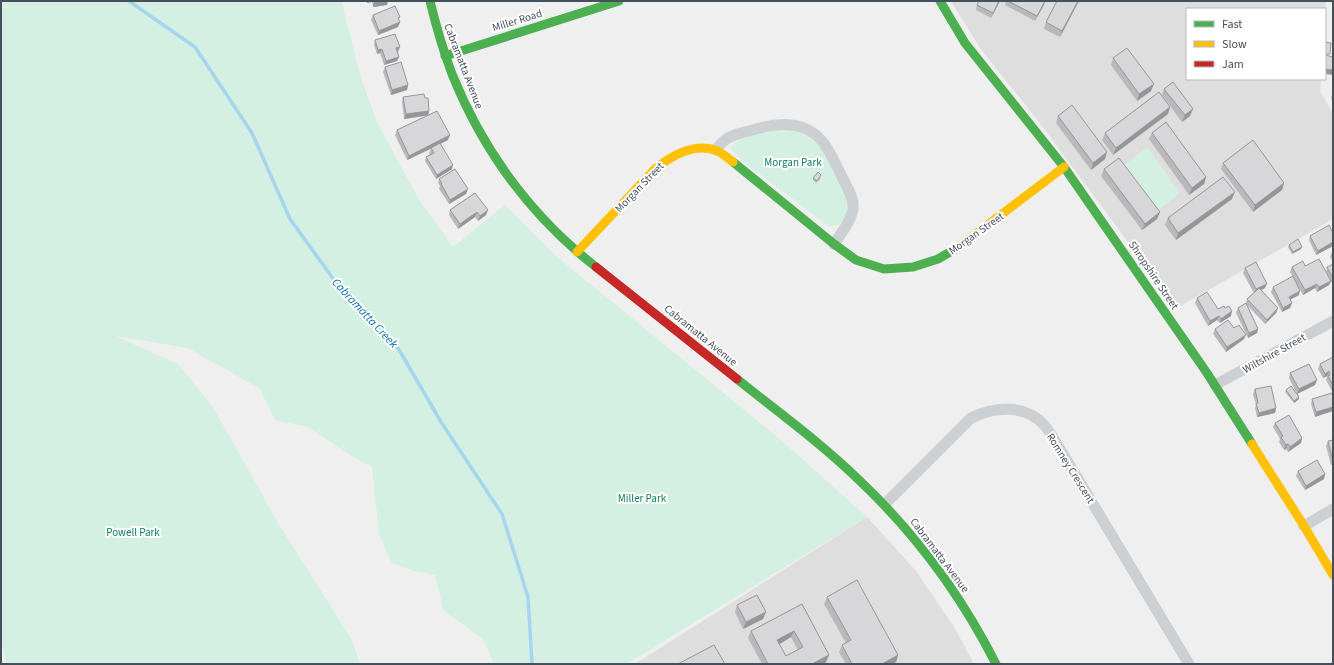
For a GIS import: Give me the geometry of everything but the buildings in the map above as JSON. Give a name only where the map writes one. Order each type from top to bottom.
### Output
[{"type":"street","name":"Cabramatta Avenue","points":[[430,1],[434,22],[462,101],[477,131],[491,154],[525,200],[556,233],[577,252],[835,458],[885,504],[947,581],[971,618],[996,664]]},
{"type":"street","name":"Miller Road","points":[[445,56],[619,1]]},
{"type":"street","name":"Shropshire Street","points":[[940,1],[965,43],[1064,167],[1104,223],[1215,385],[1333,574]]},
{"type":"street","points":[[716,150],[723,142],[734,135],[764,126],[781,124],[798,126],[810,131],[821,139],[846,184],[854,207],[850,220],[834,244]]},
{"type":"street","name":"Morgan Street","points":[[577,252],[664,161],[675,154],[686,151],[707,149],[716,150],[856,260],[884,269],[914,267],[938,258],[959,247],[1064,167]]},
{"type":"street","name":"Wiltshire Street","points":[[1215,385],[1333,321]]},
{"type":"street","name":"Romney Crescent","points":[[885,504],[971,418],[982,412],[1009,409],[1024,412],[1044,425],[1054,439],[1189,664]]},
{"type":"street","points":[[1304,526],[1333,509]]},
{"type":"shaded area","points":[[951,1],[1326,1],[1325,8],[1186,8],[1186,80],[1321,80],[1320,91],[1333,113],[1333,219],[1177,308],[1039,122],[982,51]]},
{"type":"shaded area","points":[[867,517],[916,571],[954,627],[974,664],[635,664]]},
{"type":"green space","points":[[1,1],[342,1],[361,78],[377,122],[419,200],[453,247],[505,205],[556,256],[781,440],[867,517],[626,664],[494,664],[483,639],[444,611],[435,575],[414,571],[392,563],[379,534],[372,467],[353,457],[308,427],[275,420],[260,389],[188,348],[115,336],[178,364],[213,407],[278,523],[352,640],[360,664],[7,664],[1,641]]},
{"type":"green space","name":"Morgan Park","points":[[784,128],[796,131],[811,139],[821,148],[849,202],[848,213],[840,224],[830,227],[745,163],[730,148],[741,139],[748,136]]},
{"type":"green space","points":[[1147,147],[1180,193],[1158,210],[1124,165]]},
{"type":"waterway","name":"Cabramatta Creek","points":[[129,1],[195,47],[252,133],[290,219],[337,284],[379,326],[398,348],[441,422],[502,514],[528,597],[532,664]]},
{"type":"traffic: fast","points":[[430,1],[452,74],[464,102],[494,155],[511,180],[550,226],[596,267]]},
{"type":"traffic: fast","points":[[445,56],[619,1]]},
{"type":"traffic: fast","points":[[940,1],[965,43],[1064,167],[1207,373],[1252,444]]},
{"type":"traffic: fast","points":[[733,162],[856,260],[884,269],[913,267],[938,259],[957,248]]},
{"type":"traffic: fast","points":[[737,379],[830,453],[880,500],[918,543],[952,589],[996,664]]},
{"type":"traffic: slow","points":[[577,252],[655,169],[675,155],[699,148],[707,148],[720,152],[733,162]]},
{"type":"traffic: slow","points":[[957,248],[1064,167]]},
{"type":"traffic: slow","points":[[1252,444],[1333,575]]},
{"type":"traffic: jam","points":[[596,267],[737,379]]},
{"type":"park label","name":"Miller Park","points":[[642,498]]},
{"type":"park label","name":"Powell Park","points":[[133,532]]}]
